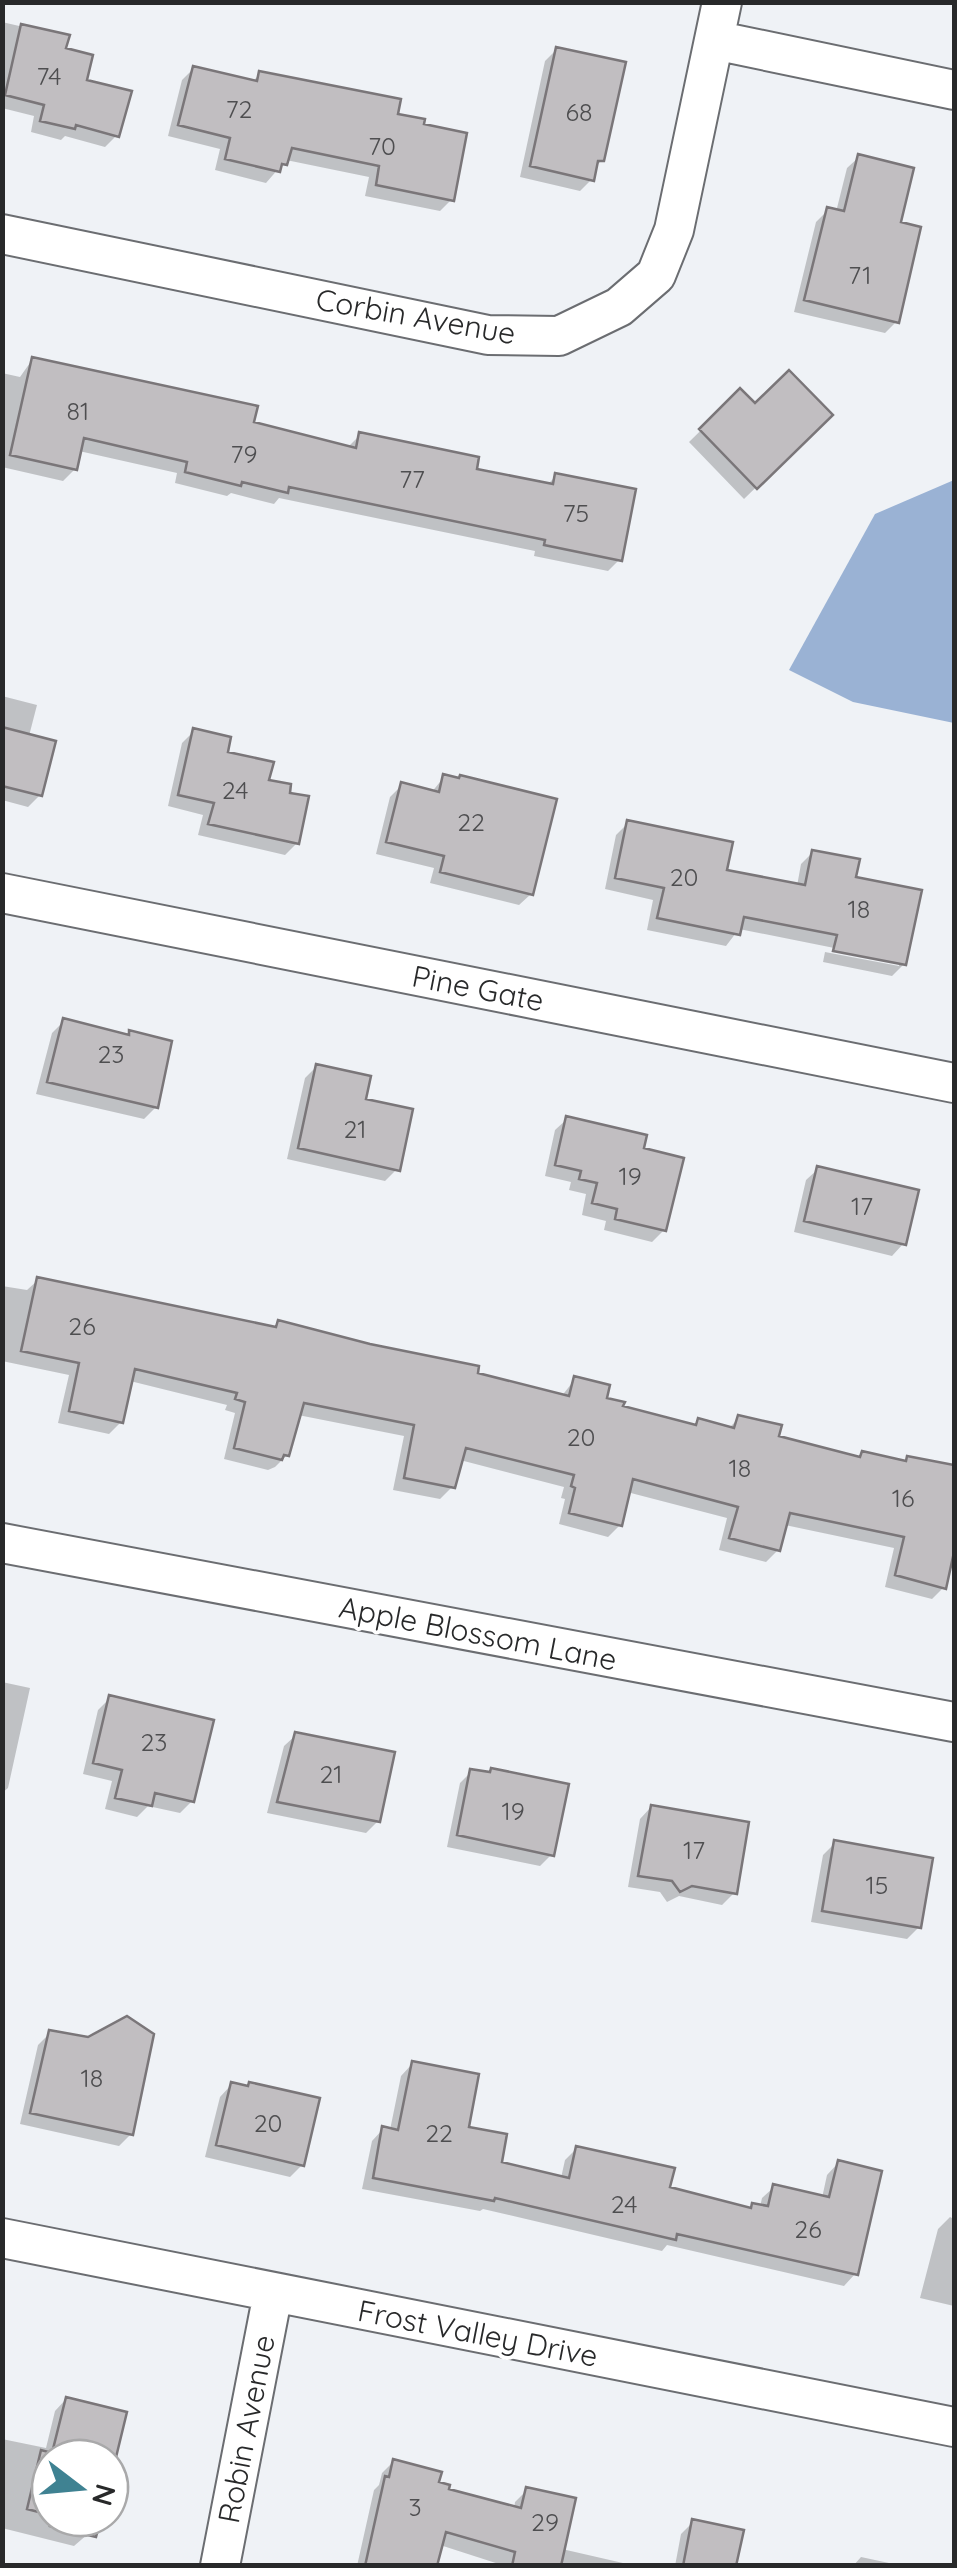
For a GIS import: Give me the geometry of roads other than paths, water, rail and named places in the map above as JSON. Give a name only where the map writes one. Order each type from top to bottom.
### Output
[{"type":"street","name":"Corbin Avenue","points":[[2,234],[488,334],[558,336],[619,307],[656,275],[674,230],[722,2]]},
{"type":"street","points":[[714,40],[954,90]]},
{"type":"street","name":"Pine Gate","points":[[2,894],[954,1083]]},
{"type":"street","name":"Apple Blossom Lane","points":[[2,1543],[954,1722]]},
{"type":"street","name":"Frost Valley Drive","points":[[2,2238],[954,2427]]},
{"type":"street","name":"Robin Avenue","points":[[220,2566],[273,2293]]}]
